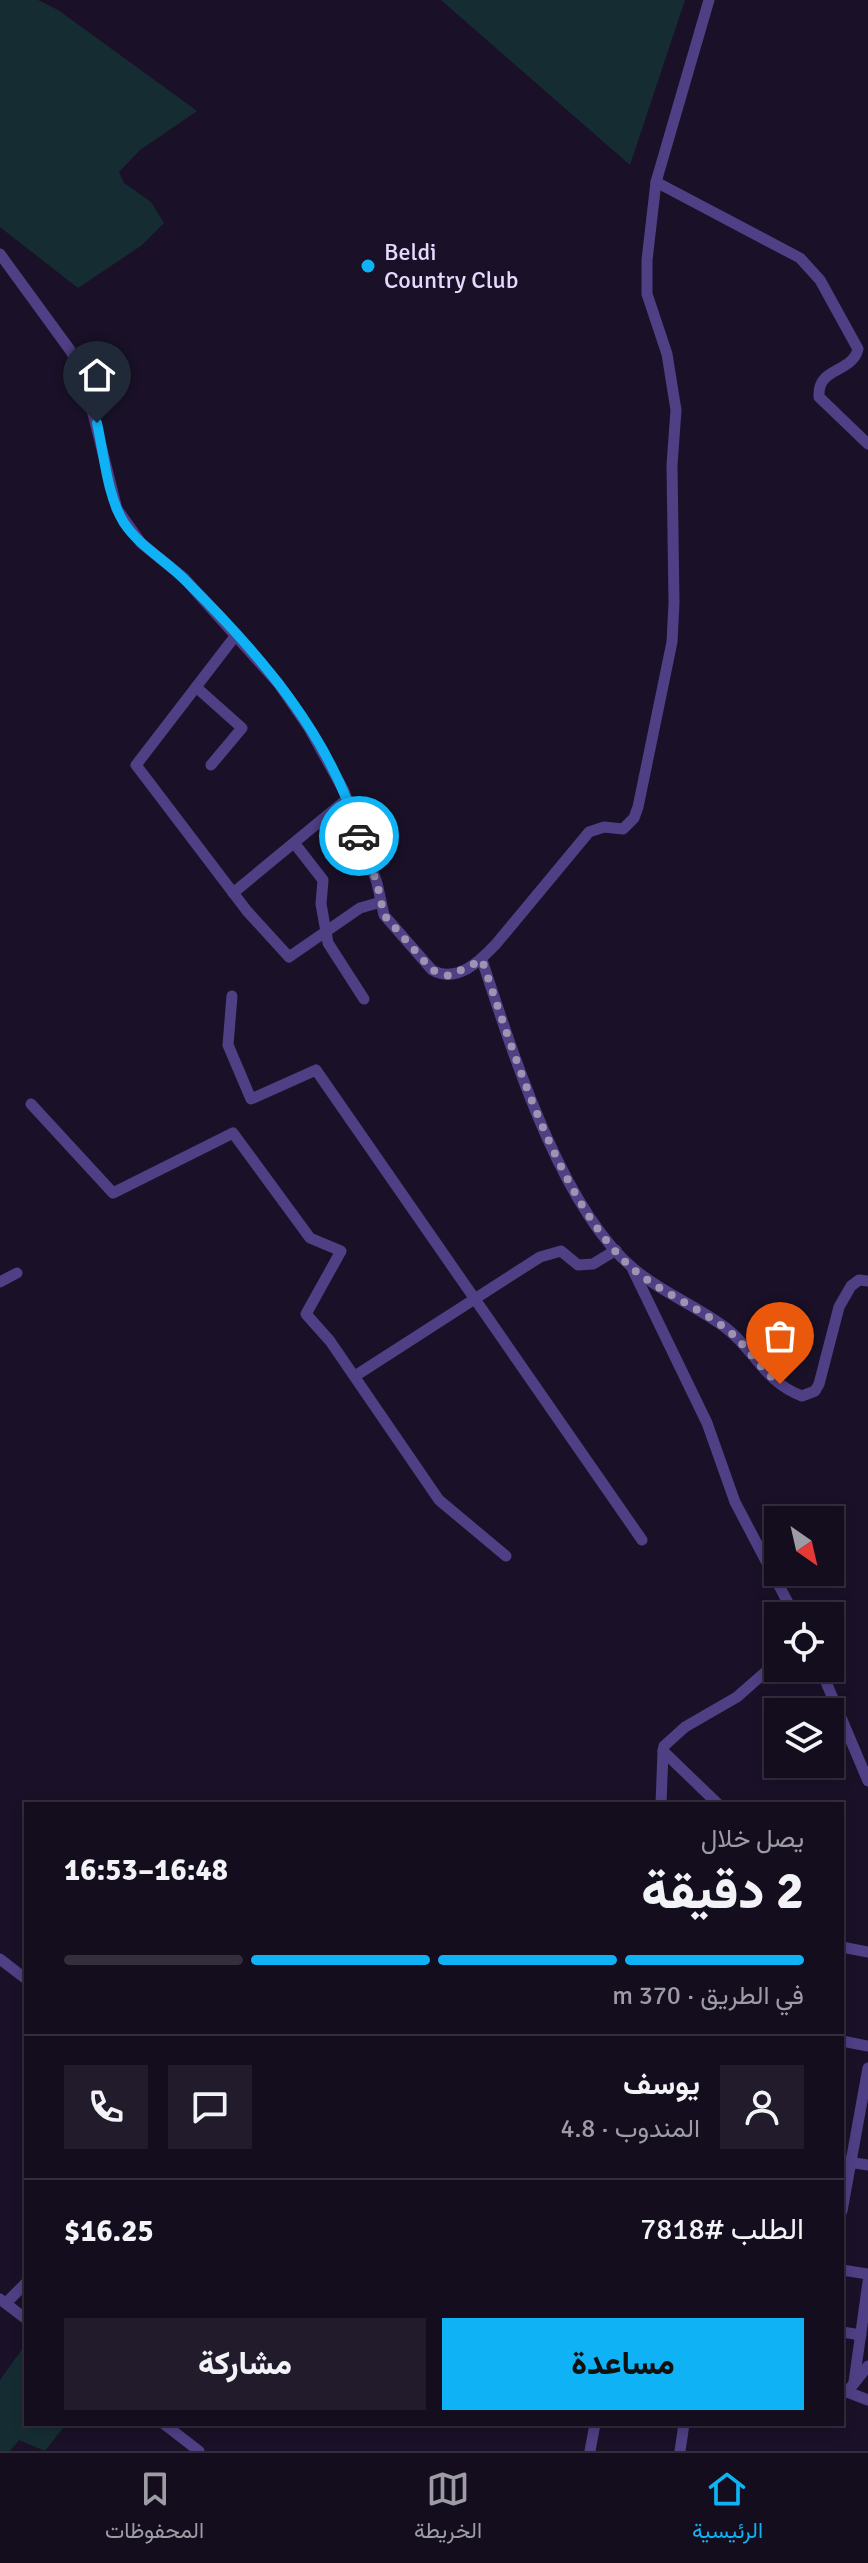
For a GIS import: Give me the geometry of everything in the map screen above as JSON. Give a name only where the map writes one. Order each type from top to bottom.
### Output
[{"type":"street","points":[[0,254],[83,374],[117,509],[125,524],[184,578],[278,683],[347,799],[381,902],[395,930],[432,970],[449,976],[482,960],[589,832],[604,827],[618,831],[630,825],[638,807],[672,642],[674,603],[672,465],[676,410],[667,354],[647,294],[646,279],[656,182],[709,0]]},
{"type":"street","points":[[656,182],[747,233],[788,250],[810,267],[848,327],[858,349],[850,364],[825,376],[819,386],[819,397],[868,444]]},
{"type":"street","points":[[236,635],[136,765],[233,893],[289,957],[360,908],[381,902]]},
{"type":"street","points":[[196,687],[242,728],[211,765]]},
{"type":"street","points":[[233,893],[347,799]]},
{"type":"street","points":[[295,844],[323,880],[325,933],[364,999]]},
{"type":"street","points":[[482,960],[543,1125],[583,1204],[632,1268],[703,1415],[735,1502],[788,1602]]},
{"type":"street","points":[[232,996],[228,1045],[251,1099],[316,1070],[642,1540]]},
{"type":"street","points":[[31,1104],[113,1193],[233,1133],[310,1238],[341,1251],[306,1314],[355,1376],[439,1500],[506,1556]]},
{"type":"street","points":[[355,1376],[540,1257],[561,1251],[578,1265],[593,1264],[616,1250]]},
{"type":"street","points":[[632,1268],[722,1325],[764,1372],[802,1396],[815,1391],[819,1384],[844,1295],[859,1280],[868,1281]]},
{"type":"street","points":[[0,1282],[17,1273]]},
{"type":"street","points":[[661,1802],[663,1751],[672,1736],[737,1697],[764,1673]]},
{"type":"street","points":[[826,1682],[868,1781]]},
{"type":"street","points":[[663,1751],[716,1802]]},
{"type":"street","points":[[844,1947],[868,1952]]},
{"type":"street","points":[[0,1959],[24,1977]]},
{"type":"street","points":[[844,2041],[868,2046]]},
{"type":"street","points":[[844,2186],[846,2161],[868,2068]]},
{"type":"street","points":[[846,2161],[868,2165]]},
{"type":"street","points":[[844,2270],[868,2274]]},
{"type":"street","points":[[848,2388],[861,2335],[868,2282]]},
{"type":"street","points":[[24,2285],[3,2301],[24,2314]]},
{"type":"street","points":[[844,2332],[861,2335]]},
{"type":"street","points":[[848,2388],[868,2366]]},
{"type":"street","points":[[848,2388],[868,2400]]},
{"type":"street","points":[[167,2426],[199,2451]]},
{"type":"street","points":[[590,2451],[595,2426]]},
{"type":"street","points":[[680,2451],[684,2426]]},
{"type":"green space","points":[[0,0],[38,0],[58,10],[197,111],[140,150],[119,172],[124,183],[151,202],[164,223],[142,245],[78,288],[0,227]]},
{"type":"green space","points":[[441,0],[685,0],[630,165]]},
{"type":"green space","points":[[24,2347],[24,2426],[64,2426],[45,2451],[19,2440],[10,2451],[0,2451],[0,2380]]},
{"type":"way so far","points":[[359,836],[377,883],[384,915],[405,943],[440,975],[459,973],[482,960],[543,1125],[583,1204],[605,1238],[632,1268],[722,1325],[735,1336],[756,1365],[780,1384]]},
{"type":"place","name":"Beldi Country Club","points":[[368,266]]},
{"type":"route","points":[[97,423],[117,509],[125,524],[141,543],[184,578],[278,683],[331,764],[359,836]]}]
